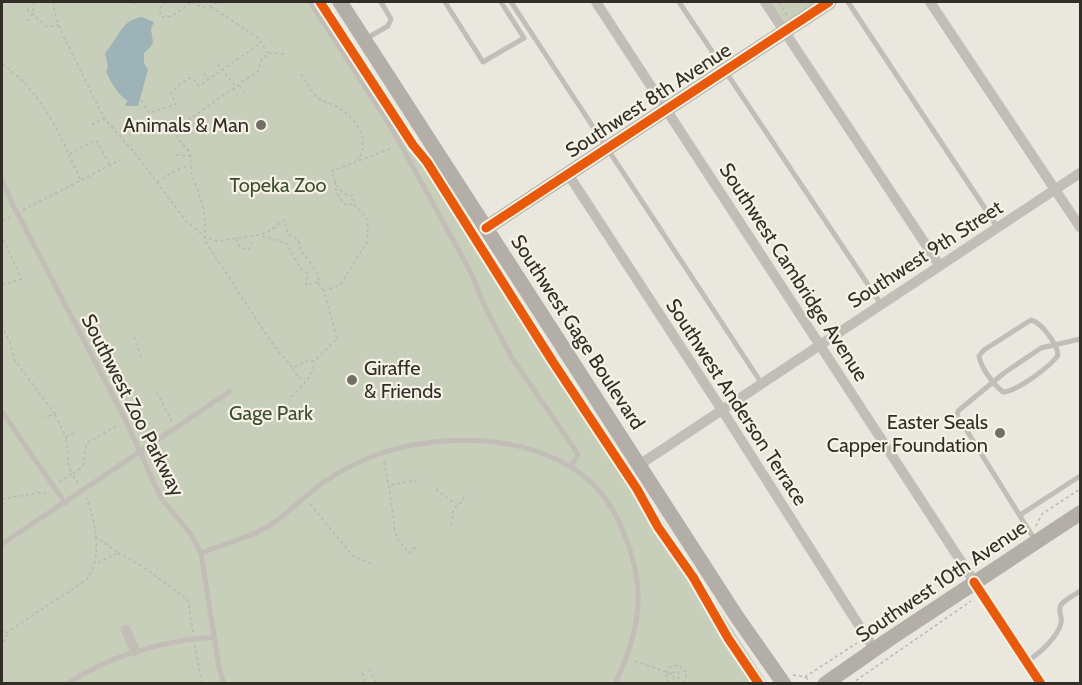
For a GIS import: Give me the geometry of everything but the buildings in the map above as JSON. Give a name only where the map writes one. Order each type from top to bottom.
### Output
[{"type":"main road","name":"Southwest Gage Boulevard","points":[[340,2],[737,617],[789,680]]},
{"type":"main road","name":"Southwest 8th Avenue","points":[[486,228],[829,2]]},
{"type":"main road","name":"Southwest 10th Avenue","points":[[825,684],[870,643],[974,582],[1033,536],[1078,518]]},
{"type":"street","name":"Southwest Cambridge Avenue","points":[[596,2],[1041,684]]},
{"type":"street","points":[[765,2],[940,266]]},
{"type":"street","points":[[930,2],[1080,227]]},
{"type":"street","name":"Southwest Anderson Terrace","points":[[568,174],[870,643]]},
{"type":"street","name":"Southwest 9th Street","points":[[639,465],[1080,174]]},
{"type":"street","points":[[126,630],[135,651]]},
{"type":"lane","points":[[310,2],[391,127],[470,271],[486,309],[512,358],[578,454],[571,467]]},
{"type":"lane","points":[[364,40],[388,26],[391,18],[381,2]]},
{"type":"lane","points":[[445,2],[483,62],[524,38],[501,2]]},
{"type":"lane","points":[[511,2],[762,384]]},
{"type":"lane","points":[[679,2],[882,305]]},
{"type":"lane","points":[[848,2],[998,228]]},
{"type":"lane","name":"Southwest Zoo Parkway","points":[[2,180],[17,214],[141,453],[161,498],[192,536],[201,553],[214,638],[224,684]]},
{"type":"lane","points":[[1031,320],[1037,322],[1054,344],[1058,355],[1052,363],[1007,393],[993,382],[979,360],[979,356],[993,344],[1031,320]]},
{"type":"lane","points":[[1033,536],[957,415],[958,411],[993,382],[1041,348],[1080,339]]},
{"type":"lane","points":[[2,544],[229,392]]},
{"type":"lane","points":[[2,412],[64,502]]},
{"type":"lane","points":[[201,553],[270,525],[312,490],[347,468],[406,446],[453,441],[496,443],[526,448],[555,457],[586,477],[608,501],[625,534],[635,566],[638,585],[637,623],[627,657],[615,684]]},
{"type":"lane","points":[[1020,514],[1080,476]]},
{"type":"lane","points":[[1027,661],[1041,653],[1060,626],[1061,606],[1080,591]]},
{"type":"lane","points":[[67,684],[96,666],[135,651],[194,639],[214,638]]},
{"type":"path","points":[[27,21],[33,14],[34,2]]},
{"type":"path","points":[[54,2],[59,25],[104,118],[135,153],[186,221],[205,237],[218,241],[268,232],[284,220],[288,234],[299,240],[300,249],[318,273],[317,282],[324,291],[337,339],[314,361],[306,361],[293,368]]},
{"type":"path","points":[[134,2],[138,5]]},
{"type":"path","points":[[166,2],[159,9],[162,17],[172,16],[192,2],[198,7],[211,7],[257,37],[268,54]]},
{"type":"path","points":[[211,7],[218,2]]},
{"type":"path","points":[[779,2],[788,15]]},
{"type":"path","points":[[27,9],[47,27],[59,25]]},
{"type":"path","points":[[141,100],[149,113],[176,104],[171,94],[180,84],[189,78],[199,86],[261,43]]},
{"type":"path","points":[[168,134],[258,71],[262,58],[268,54],[285,54]]},
{"type":"path","points":[[2,64],[34,93],[63,139],[81,181]]},
{"type":"path","points":[[218,64],[238,95]]},
{"type":"path","points":[[204,72],[207,80]]},
{"type":"path","points":[[300,74],[319,99],[339,107],[357,124],[363,144],[362,154],[357,161]]},
{"type":"path","points":[[239,85],[244,92]]},
{"type":"path","points":[[92,124],[104,118]]},
{"type":"path","points":[[176,129],[178,137],[188,148],[191,156],[191,177],[201,197],[206,225],[205,241],[274,345],[293,368],[298,378],[306,380]]},
{"type":"path","points":[[70,154],[96,140],[110,166]]},
{"type":"path","points":[[324,291],[340,285],[367,242],[369,227],[366,217],[354,204],[353,195],[342,192],[331,171],[397,146]]},
{"type":"path","points":[[176,154],[191,156]]},
{"type":"path","points":[[2,220],[120,160]]},
{"type":"path","points":[[156,183],[172,172],[190,165]]},
{"type":"path","points":[[335,180],[336,191],[342,202],[348,205],[354,204]]},
{"type":"path","points":[[258,235],[286,243],[301,269],[308,273],[306,285],[317,282]]},
{"type":"path","points":[[236,238],[239,246],[247,250],[252,246],[250,237]]},
{"type":"path","points":[[2,285],[21,279],[4,240]]},
{"type":"path","points":[[2,325],[10,342],[14,359],[55,414],[66,437],[69,466],[92,513],[95,564],[86,580],[6,633]]},
{"type":"path","points":[[134,337],[142,359]]},
{"type":"path","points":[[291,397],[315,368],[314,361]]},
{"type":"path","points":[[157,392],[175,428]]},
{"type":"path","points":[[45,417],[55,414]]},
{"type":"path","points":[[59,482],[82,469],[87,443],[118,425]]},
{"type":"path","points":[[66,437],[77,432]]},
{"type":"path","points":[[384,462],[397,538],[409,553],[416,547]]},
{"type":"path","points":[[389,486],[417,480]]},
{"type":"path","points":[[436,489],[456,504]]},
{"type":"path","points":[[1033,536],[1042,514],[1080,489]]},
{"type":"path","points":[[2,499],[37,493],[57,493]]},
{"type":"path","points":[[451,525],[453,510],[456,504],[463,501],[465,493]]},
{"type":"path","points":[[309,504],[352,556],[372,564]]},
{"type":"path","points":[[94,536],[142,566],[188,600],[202,684]]},
{"type":"path","points":[[95,564],[118,553]]},
{"type":"path","points":[[789,680],[805,677],[870,643],[916,606]]},
{"type":"path","points":[[2,630],[6,633],[7,639],[2,644]]},
{"type":"path","points":[[635,661],[672,674],[674,679],[678,679],[680,675],[678,671],[672,674]]},
{"type":"path","points":[[671,684],[666,678],[669,667],[679,665],[687,673],[683,684]]},
{"type":"path","points":[[369,669],[376,684]]},
{"type":"path","points":[[362,673],[366,684]]},
{"type":"path","points":[[805,677],[810,684]]},
{"type":"green space","name":"Gage Park","points":[[2,2],[327,2],[767,683],[2,684]]},
{"type":"green space","points":[[771,2],[817,2],[785,23]]},
{"type":"water","points":[[142,17],[154,22],[151,29],[153,43],[144,53],[144,63],[148,70],[138,106],[126,106],[128,101],[115,88],[106,71],[108,67],[105,53],[124,26]]},
{"type":"cycle path","points":[[320,2],[413,145],[427,162],[759,684]]},
{"type":"cycle path","points":[[486,228],[829,2]]},
{"type":"cycle path","points":[[974,582],[1041,684]]},
{"type":"place","name":"Animals & Man","points":[[261,125]]},
{"type":"place","name":"Giraffe & Friends","points":[[352,380]]},
{"type":"place","name":"Easter Seals Capper Foundation","points":[[1000,433]]},
{"type":"park label","name":"Topeka Zoo","points":[[278,185]]}]
